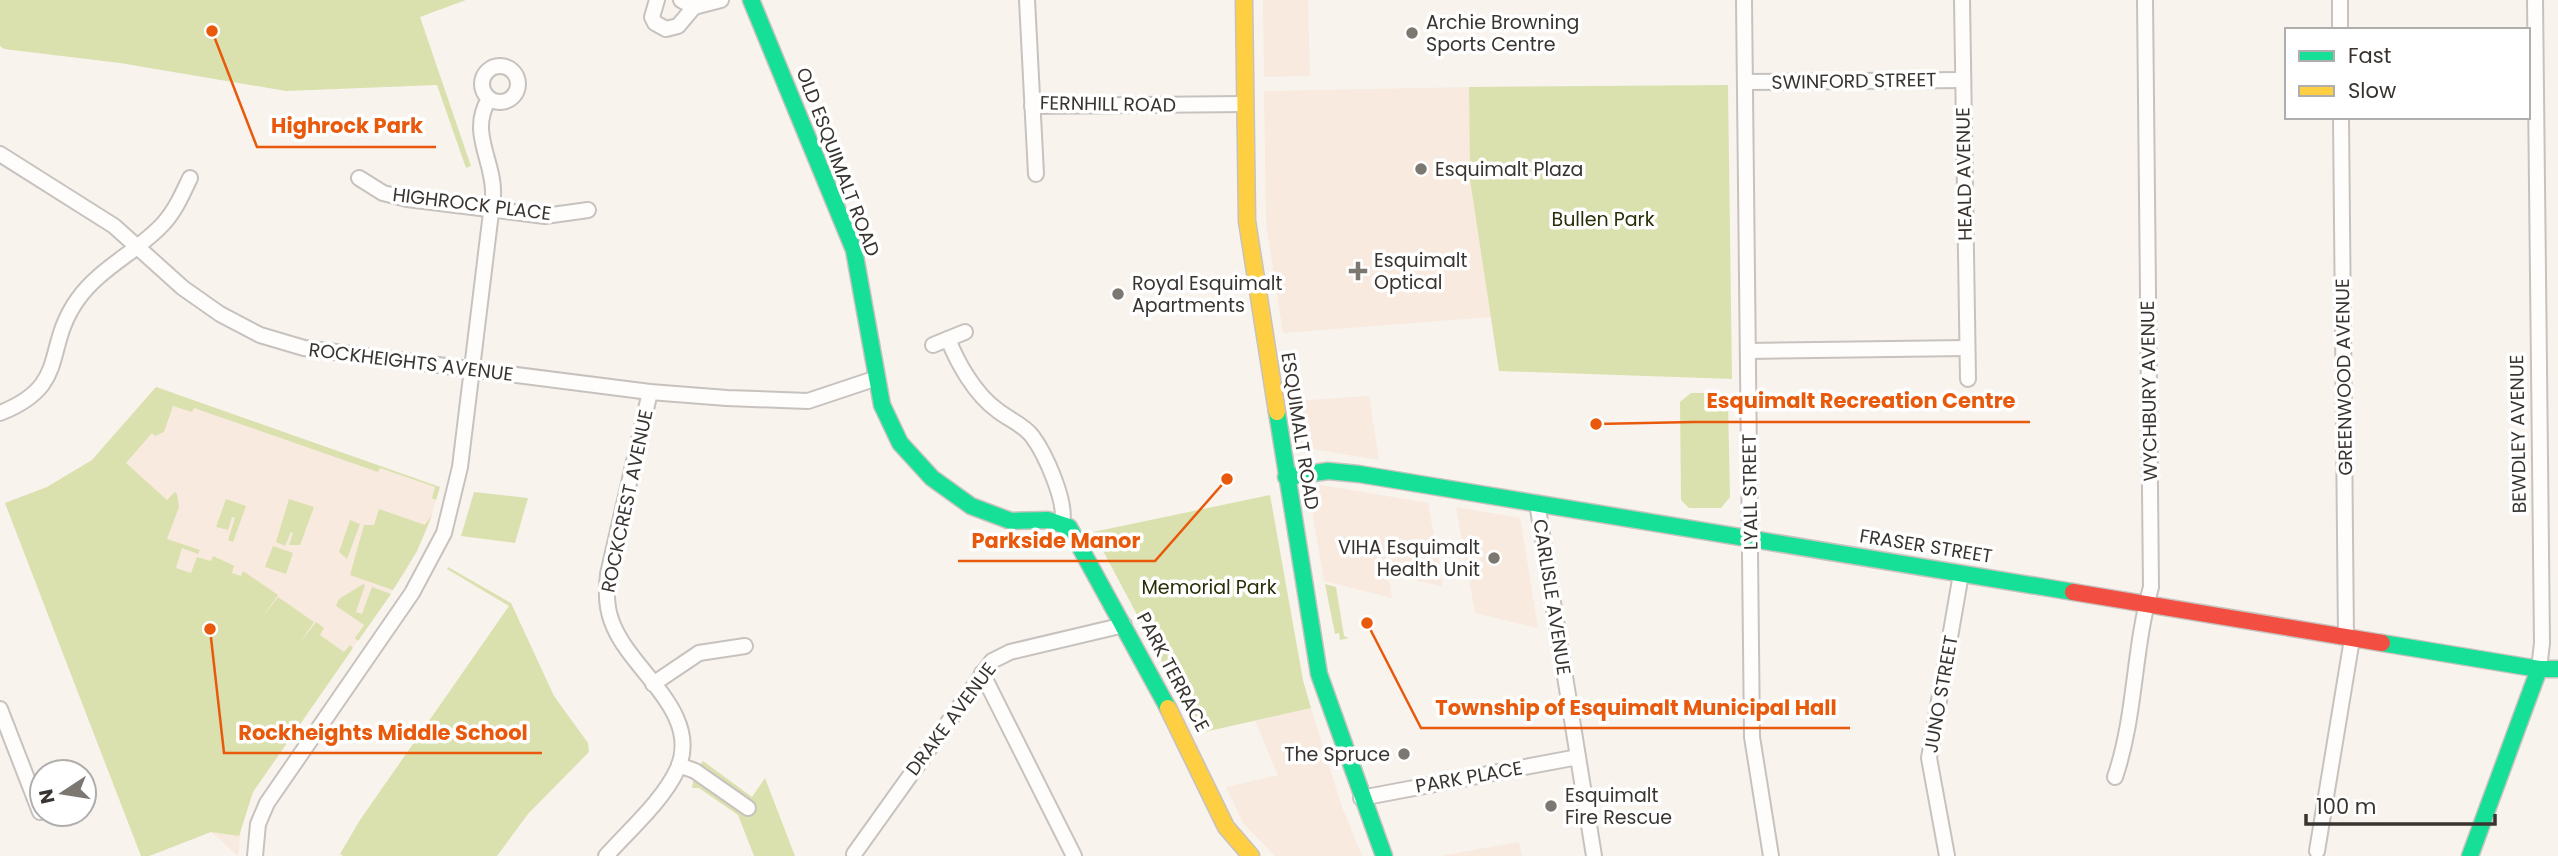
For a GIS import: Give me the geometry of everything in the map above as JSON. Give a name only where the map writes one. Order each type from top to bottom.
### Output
[{"type":"street","points":[[657,0],[652,17],[655,23],[666,29],[678,26],[687,4],[721,0]]},
{"type":"street","name":"OLD ESQUIMALT ROAD","points":[[751,0],[854,250],[877,378],[891,429],[946,492],[1000,518],[1062,522]]},
{"type":"street","name":"FERNHILL ROAD","points":[[1027,0],[1032,106],[1245,104]]},
{"type":"street","name":"ESQUIMALT ROAD","points":[[1244,0],[1248,231],[1286,477],[1319,674],[1360,798],[1384,856]]},
{"type":"street","name":"LYALL STREET","points":[[1744,0],[1752,737],[1771,856]]},
{"type":"street","name":"HEALD AVENUE","points":[[1962,0],[1968,379]]},
{"type":"street","name":"WYCHBURY AVENUE","points":[[2115,777],[2128,740],[2136,662],[2151,587],[2145,0]]},
{"type":"street","points":[[2340,0],[2340,28]]},
{"type":"street","name":"BEWDLEY AVENUE","points":[[2470,856],[2539,669],[2542,643],[2535,0]]},
{"type":"street","name":"SWINFORD STREET","points":[[1745,82],[1963,80]]},
{"type":"street","points":[[255,856],[258,824],[267,803],[412,593],[438,549],[458,484],[492,210],[493,177],[479,132],[482,111],[489,99]]},
{"type":"street","points":[[1032,106],[1036,174]]},
{"type":"street","name":"GREENWOOD AVENUE","points":[[2317,851],[2349,638],[2341,119]]},
{"type":"street","name":"ROCKHEIGHTS AVENUE","points":[[0,154],[101,217],[207,306],[274,340],[318,351],[650,392],[808,401],[877,378]]},
{"type":"street","points":[[0,413],[38,392],[52,369],[63,328],[76,302],[94,280],[138,246],[174,210],[190,178]]},
{"type":"street","name":"HIGHROCK PLACE","points":[[359,178],[395,197],[552,216],[588,210]]},
{"type":"street","points":[[933,345],[965,332]]},
{"type":"street","name":"PARK TERRACE","points":[[948,339],[961,367],[991,404],[1026,430],[1036,442],[1062,498],[1062,522],[1074,534],[1186,740],[1226,827],[1251,856]]},
{"type":"street","points":[[1749,351],[1966,348]]},
{"type":"street","name":"ROCKCREST AVENUE","points":[[650,392],[606,589],[607,603],[615,630],[681,729],[682,751],[679,765]]},
{"type":"street","name":"FRASER STREET","points":[[1286,477],[1340,471],[2539,669],[2558,669]]},
{"type":"street","name":"CARLISLE AVENUE","points":[[1537,503],[1594,856]]},
{"type":"street","name":"JUNO STREET","points":[[1947,856],[1929,758],[1961,574]]},
{"type":"street","name":"DRAKE AVENUE","points":[[854,854],[992,661],[1010,652],[1124,625]]},
{"type":"street","points":[[653,684],[699,653],[745,646]]},
{"type":"street","points":[[982,673],[1074,856]]},
{"type":"street","points":[[0,709],[28,781]]},
{"type":"street","name":"PARK PLACE","points":[[1360,798],[1578,757]]},
{"type":"street","points":[[606,856],[655,801],[679,765],[695,771],[748,808]]},
{"type":"shaded area","points":[[1263,0],[1308,0],[1310,76],[1264,77]]},
{"type":"shaded area","points":[[1469,87],[1470,180],[1491,317],[1283,333],[1266,223],[1264,91]]},
{"type":"shaded area","points":[[156,387],[440,487],[427,530],[406,571],[253,792],[242,820],[238,856],[211,832],[149,856],[141,856],[5,503],[47,487],[92,460]]},
{"type":"shaded area","points":[[1369,396],[1379,460],[1300,447],[1293,401]]},
{"type":"shaded area","points":[[1315,486],[1428,503],[1443,587],[1388,573],[1392,598],[1324,581],[1309,494]]},
{"type":"shaded area","points":[[1456,507],[1520,518],[1538,628],[1475,613]]},
{"type":"shaded area","points":[[1311,708],[1342,807],[1362,856],[1275,856],[1243,823],[1226,787],[1278,775],[1255,721]]},
{"type":"shaded area","points":[[1519,842],[1522,856],[1440,856],[1485,848]]},
{"type":"green space","points":[[0,0],[466,0],[420,17],[471,166],[466,168],[437,85],[286,91],[120,63],[4,49],[0,46]]},
{"type":"green space","name":"Bullen Park","points":[[1728,85],[1732,379],[1499,371],[1470,180],[1469,87]]},
{"type":"green space","points":[[156,387],[440,487],[436,500],[432,498],[435,487],[380,468],[378,472],[194,408],[192,412],[173,406],[164,432],[155,436],[152,433],[126,463],[167,500],[175,492],[177,494],[179,507],[167,539],[200,550],[198,554],[182,548],[176,568],[191,573],[197,557],[211,561],[213,556],[237,567],[234,566],[232,573],[241,576],[243,571],[278,595],[262,618],[278,597],[314,622],[299,644],[316,622],[324,628],[320,635],[344,652],[350,645],[353,648],[253,792],[239,836],[211,832],[149,856],[141,856],[5,503],[47,487],[92,460]]},
{"type":"green space","points":[[1691,393],[1720,393],[1728,401],[1730,497],[1721,508],[1689,508],[1681,500],[1680,402]]},
{"type":"green space","points":[[474,492],[528,498],[515,543],[461,536]]},
{"type":"green space","name":"Memorial Park","points":[[1270,495],[1303,680],[1311,708],[1200,733],[1093,532]]},
{"type":"green space","points":[[226,499],[246,506],[233,542],[228,540],[235,518],[232,517],[228,530],[216,527]]},
{"type":"green space","points":[[289,499],[314,507],[300,545],[289,545],[293,533],[291,532],[285,546],[276,542]]},
{"type":"green space","points":[[379,509],[425,525],[432,515],[417,551],[393,590],[350,575],[364,525],[374,525]]},
{"type":"green space","points":[[350,520],[360,524],[347,559],[339,552]]},
{"type":"green space","points":[[273,546],[293,553],[286,574],[265,567]]},
{"type":"green space","points":[[448,567],[511,603],[554,696],[588,743],[589,752],[528,814],[497,856],[343,856],[340,854],[360,820],[509,606],[447,569]]},
{"type":"green space","points":[[1325,584],[1336,587],[1344,636],[1349,638],[1340,640],[1339,633],[1335,634]]},
{"type":"green space","points":[[365,585],[356,612],[362,614],[372,587],[391,594],[358,641],[355,638],[364,625],[336,606],[339,599]]},
{"type":"green space","points":[[703,761],[752,797],[765,778],[795,856],[754,856],[738,815],[699,788],[692,788],[695,771]]},
{"type":"traffic: fast","points":[[751,0],[854,250],[882,405],[900,443],[932,478],[971,506],[1011,521],[1048,520],[1069,527],[1168,708]]},
{"type":"traffic: fast","points":[[1277,412],[1319,674],[1384,856]]},
{"type":"traffic: fast","points":[[1286,477],[1328,471],[1359,474],[2073,592]]},
{"type":"traffic: fast","points":[[2382,643],[2539,669],[2558,669]]},
{"type":"traffic: fast","points":[[2470,856],[2539,669]]},
{"type":"traffic: slow","points":[[1244,0],[1247,221],[1277,412]]},
{"type":"traffic: slow","points":[[1168,708],[1226,827],[1251,856]]},
{"type":"traffic: jam","points":[[2073,592],[2382,643]]},
{"type":"place","name":"Highrock Park","points":[[212,31]]},
{"type":"place","name":"Archie Browning Sports Centre","points":[[1412,33]]},
{"type":"place","name":"Esquimalt Plaza","points":[[1421,169]]},
{"type":"place","name":"Esquimalt Optical","points":[[1358,271]]},
{"type":"place","name":"Royal Esquimalt Apartments","points":[[1118,294]]},
{"type":"place","name":"Esquimalt Recreation Centre","points":[[1596,424]]},
{"type":"place","name":"Parkside Manor","points":[[1227,479]]},
{"type":"place","name":"VIHA Esquimalt Health Unit","points":[[1494,558]]},
{"type":"place","name":"Township of Esquimalt Municipal Hall","points":[[1367,623]]},
{"type":"place","name":"Rockheights Middle School","points":[[210,629]]},
{"type":"place","name":"The Spruce","points":[[1404,754]]},
{"type":"place","name":"Esquimalt Fire Rescue","points":[[1551,806]]}]
